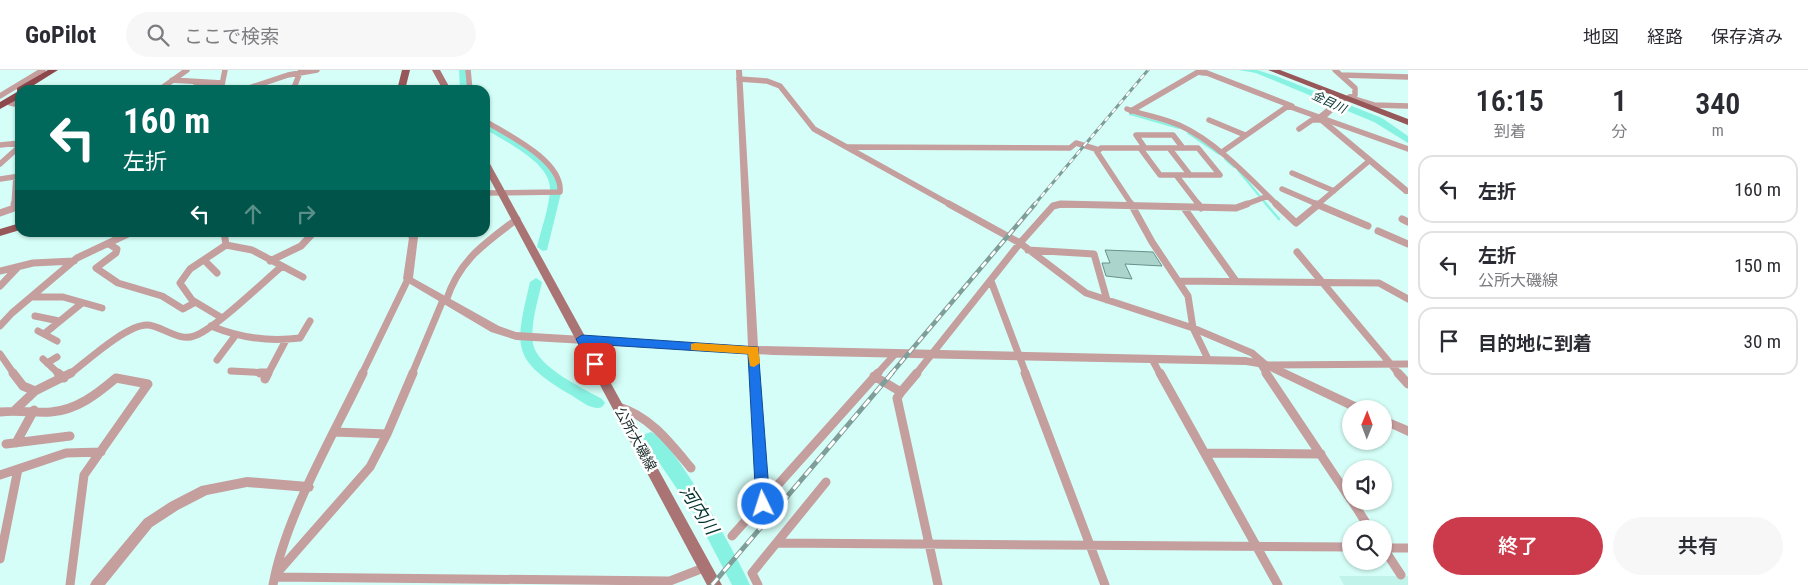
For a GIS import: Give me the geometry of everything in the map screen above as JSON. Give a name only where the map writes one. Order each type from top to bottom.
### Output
[{"type":"highway","points":[[28,85],[54,70]]},
{"type":"highway","points":[[36,85],[61,70]]},
{"type":"highway","points":[[0,102],[15,93]]},
{"type":"highway","points":[[0,106],[15,97]]},
{"type":"main road","points":[[402,85],[406,70]]},
{"type":"main road","points":[[436,70],[444,85]]},
{"type":"main road","points":[[1272,70],[1407,119]]},
{"type":"main road","name":"公所大磯線","points":[[490,171],[716,585]]},
{"type":"main road","points":[[0,233],[15,228]]},
{"type":"street","points":[[18,85],[43,70]]},
{"type":"street","points":[[166,85],[187,70]]},
{"type":"street","points":[[172,80],[222,83],[225,70]]},
{"type":"street","points":[[258,85],[301,71],[317,70]]},
{"type":"street","points":[[468,70],[470,85]]},
{"type":"street","points":[[1198,70],[1395,144],[1408,151]]},
{"type":"street","points":[[1298,129],[1312,120],[1322,118],[1347,97],[1355,95],[1355,88],[1335,70]]},
{"type":"street","points":[[295,85],[301,71]]},
{"type":"street","points":[[1215,76],[1198,72],[1129,110],[1181,126],[1222,152],[1296,223],[1369,161]]},
{"type":"street","points":[[763,504],[739,75],[779,84],[791,94],[808,125],[1020,243],[1072,284],[1086,292],[1193,328],[1252,353],[1263,364],[1342,485]]},
{"type":"street","points":[[1341,75],[1408,77]]},
{"type":"street","points":[[197,85],[201,82]]},
{"type":"street","points":[[0,96],[15,87]]},
{"type":"street","points":[[1347,97],[1374,105],[1407,119]]},
{"type":"street","points":[[10,103],[15,104]]},
{"type":"street","points":[[1374,105],[1408,106]]},
{"type":"street","points":[[1222,152],[1288,106],[1299,109]]},
{"type":"street","points":[[1322,118],[1369,161],[1408,192]]},
{"type":"street","points":[[1209,120],[1245,135]]},
{"type":"street","points":[[490,123],[549,164],[558,174],[561,184],[560,192],[490,193]]},
{"type":"street","points":[[846,147],[1070,148],[1076,143],[1099,150],[1101,148],[1142,148],[1169,148],[1184,148],[1198,148],[1220,175],[1160,175],[1142,148],[1136,135],[1173,135],[1184,148]]},
{"type":"street","points":[[0,146],[15,143]]},
{"type":"street","points":[[1169,148],[1190,175]]},
{"type":"street","points":[[0,164],[15,150]]},
{"type":"street","points":[[1099,150],[1097,155],[1133,207],[1152,242],[1188,296],[1193,328],[1208,359]]},
{"type":"street","points":[[1292,173],[1334,190]]},
{"type":"street","points":[[1176,175],[1201,208]]},
{"type":"street","points":[[0,179],[15,177]]},
{"type":"street","points":[[1282,189],[1368,226]]},
{"type":"street","points":[[938,585],[897,398],[991,282],[1020,243],[1053,206],[1061,204],[1236,208],[1268,196]]},
{"type":"street","points":[[0,213],[15,208]]},
{"type":"street","points":[[1184,208],[1236,281]]},
{"type":"street","points":[[274,581],[284,564],[361,479],[386,434],[456,272],[478,250],[517,218]]},
{"type":"street","points":[[1378,231],[1408,244]]},
{"type":"street","points":[[0,326],[74,262],[122,237]]},
{"type":"street","points":[[225,237],[226,245]]},
{"type":"street","points":[[270,261],[301,246],[309,237]]},
{"type":"street","points":[[274,581],[278,556],[308,487],[408,279],[413,237]]},
{"type":"street","points":[[109,244],[117,250],[116,253],[96,268],[118,283],[162,296],[183,309],[194,303]]},
{"type":"street","points":[[222,318],[194,303],[180,283],[190,268],[226,245],[252,250],[303,277]]},
{"type":"street","points":[[1028,250],[1094,254],[1107,300]]},
{"type":"street","points":[[1297,252],[1408,384]]},
{"type":"street","points":[[204,260],[217,273]]},
{"type":"street","points":[[0,271],[44,262],[74,262]]},
{"type":"street","points":[[0,286],[18,267]]},
{"type":"street","points":[[15,410],[35,391],[64,378],[129,330],[138,326],[147,325],[166,333],[193,337],[222,318],[281,267]]},
{"type":"street","points":[[408,279],[495,329],[534,338],[582,339],[753,350],[1152,360],[1208,359],[1263,364],[1408,364]]},
{"type":"street","points":[[1178,281],[1379,283],[1408,299]]},
{"type":"street","points":[[991,282],[1105,585]]},
{"type":"street","points":[[33,297],[63,297],[102,308]]},
{"type":"street","points":[[58,342],[41,332],[59,321],[82,302]]},
{"type":"street","points":[[35,316],[59,321]]},
{"type":"street","points":[[211,326],[234,336],[286,340],[300,338],[310,321]]},
{"type":"street","points":[[217,360],[234,336]]},
{"type":"street","points":[[231,371],[267,376],[286,340]]},
{"type":"street","points":[[732,536],[763,504],[896,353]]},
{"type":"street","points":[[0,354],[23,386],[35,391]]},
{"type":"street","points":[[56,357],[45,361],[64,378]]},
{"type":"street","points":[[1152,360],[1206,453],[1278,585]]},
{"type":"street","points":[[1263,364],[1342,401]]},
{"type":"street","points":[[874,376],[901,392]]},
{"type":"street","points":[[0,412],[15,410],[51,412],[72,407],[89,400],[116,378],[148,384],[84,475],[70,585]]},
{"type":"street","points":[[619,407],[637,414],[676,450],[691,468]]},
{"type":"street","points":[[16,443],[34,410]]},
{"type":"street","points":[[1392,424],[1408,431]]},
{"type":"street","points":[[334,432],[386,434]]},
{"type":"street","points":[[6,444],[70,436]]},
{"type":"street","points":[[0,476],[66,453],[101,452]]},
{"type":"street","points":[[1206,453],[1321,454]]},
{"type":"street","points":[[0,559],[18,469]]},
{"type":"street","points":[[97,585],[148,524],[174,506],[205,490],[247,482],[308,487]]},
{"type":"street","points":[[758,585],[752,573],[826,482]]},
{"type":"street","points":[[777,543],[1090,544],[1342,548]]},
{"type":"street","points":[[1392,548],[1408,548]]},
{"type":"street","points":[[1392,561],[1401,575]]},
{"type":"street","points":[[274,581],[670,581],[706,566]]},
{"type":"shaded area","points":[[1339,576],[1408,576],[1408,585],[1344,585]]},
{"type":"water","name":"金目川","points":[[1239,70],[1257,70],[1276,76],[1382,118],[1408,136],[1408,143],[1374,122],[1256,73]]},
{"type":"building","points":[[1105,250],[1153,252],[1162,266],[1125,264],[1132,279],[1106,276],[1102,263],[1110,263]]},
{"type":"waterway","name":"河内川","points":[[464,70],[465,85]]},
{"type":"waterway","points":[[1130,114],[1179,128]]},
{"type":"waterway","name":"河内川","points":[[490,128],[538,159],[552,178],[556,189],[543,247]]},
{"type":"waterway","points":[[1188,133],[1219,154]]},
{"type":"waterway","points":[[1225,159],[1234,167]]},
{"type":"waterway","points":[[1238,170],[1267,205]]},
{"type":"waterway","points":[[1266,204],[1279,219]]},
{"type":"waterway","name":"河内川","points":[[536,282],[527,328],[526,343],[529,352],[544,370],[597,403]]},
{"type":"waterway","name":"河内川","points":[[651,438],[657,444],[703,513],[733,566],[741,585]]},
{"type":"railway","points":[[1034,205],[1148,70]]},
{"type":"railway","points":[[891,374],[1035,204]]},
{"type":"railway","points":[[712,585],[892,373]]},
{"type":"slow traffic","points":[[695,347],[753,350],[754,363]]},
{"type":"route","points":[[595,364],[582,339],[753,350],[763,504]]}]
